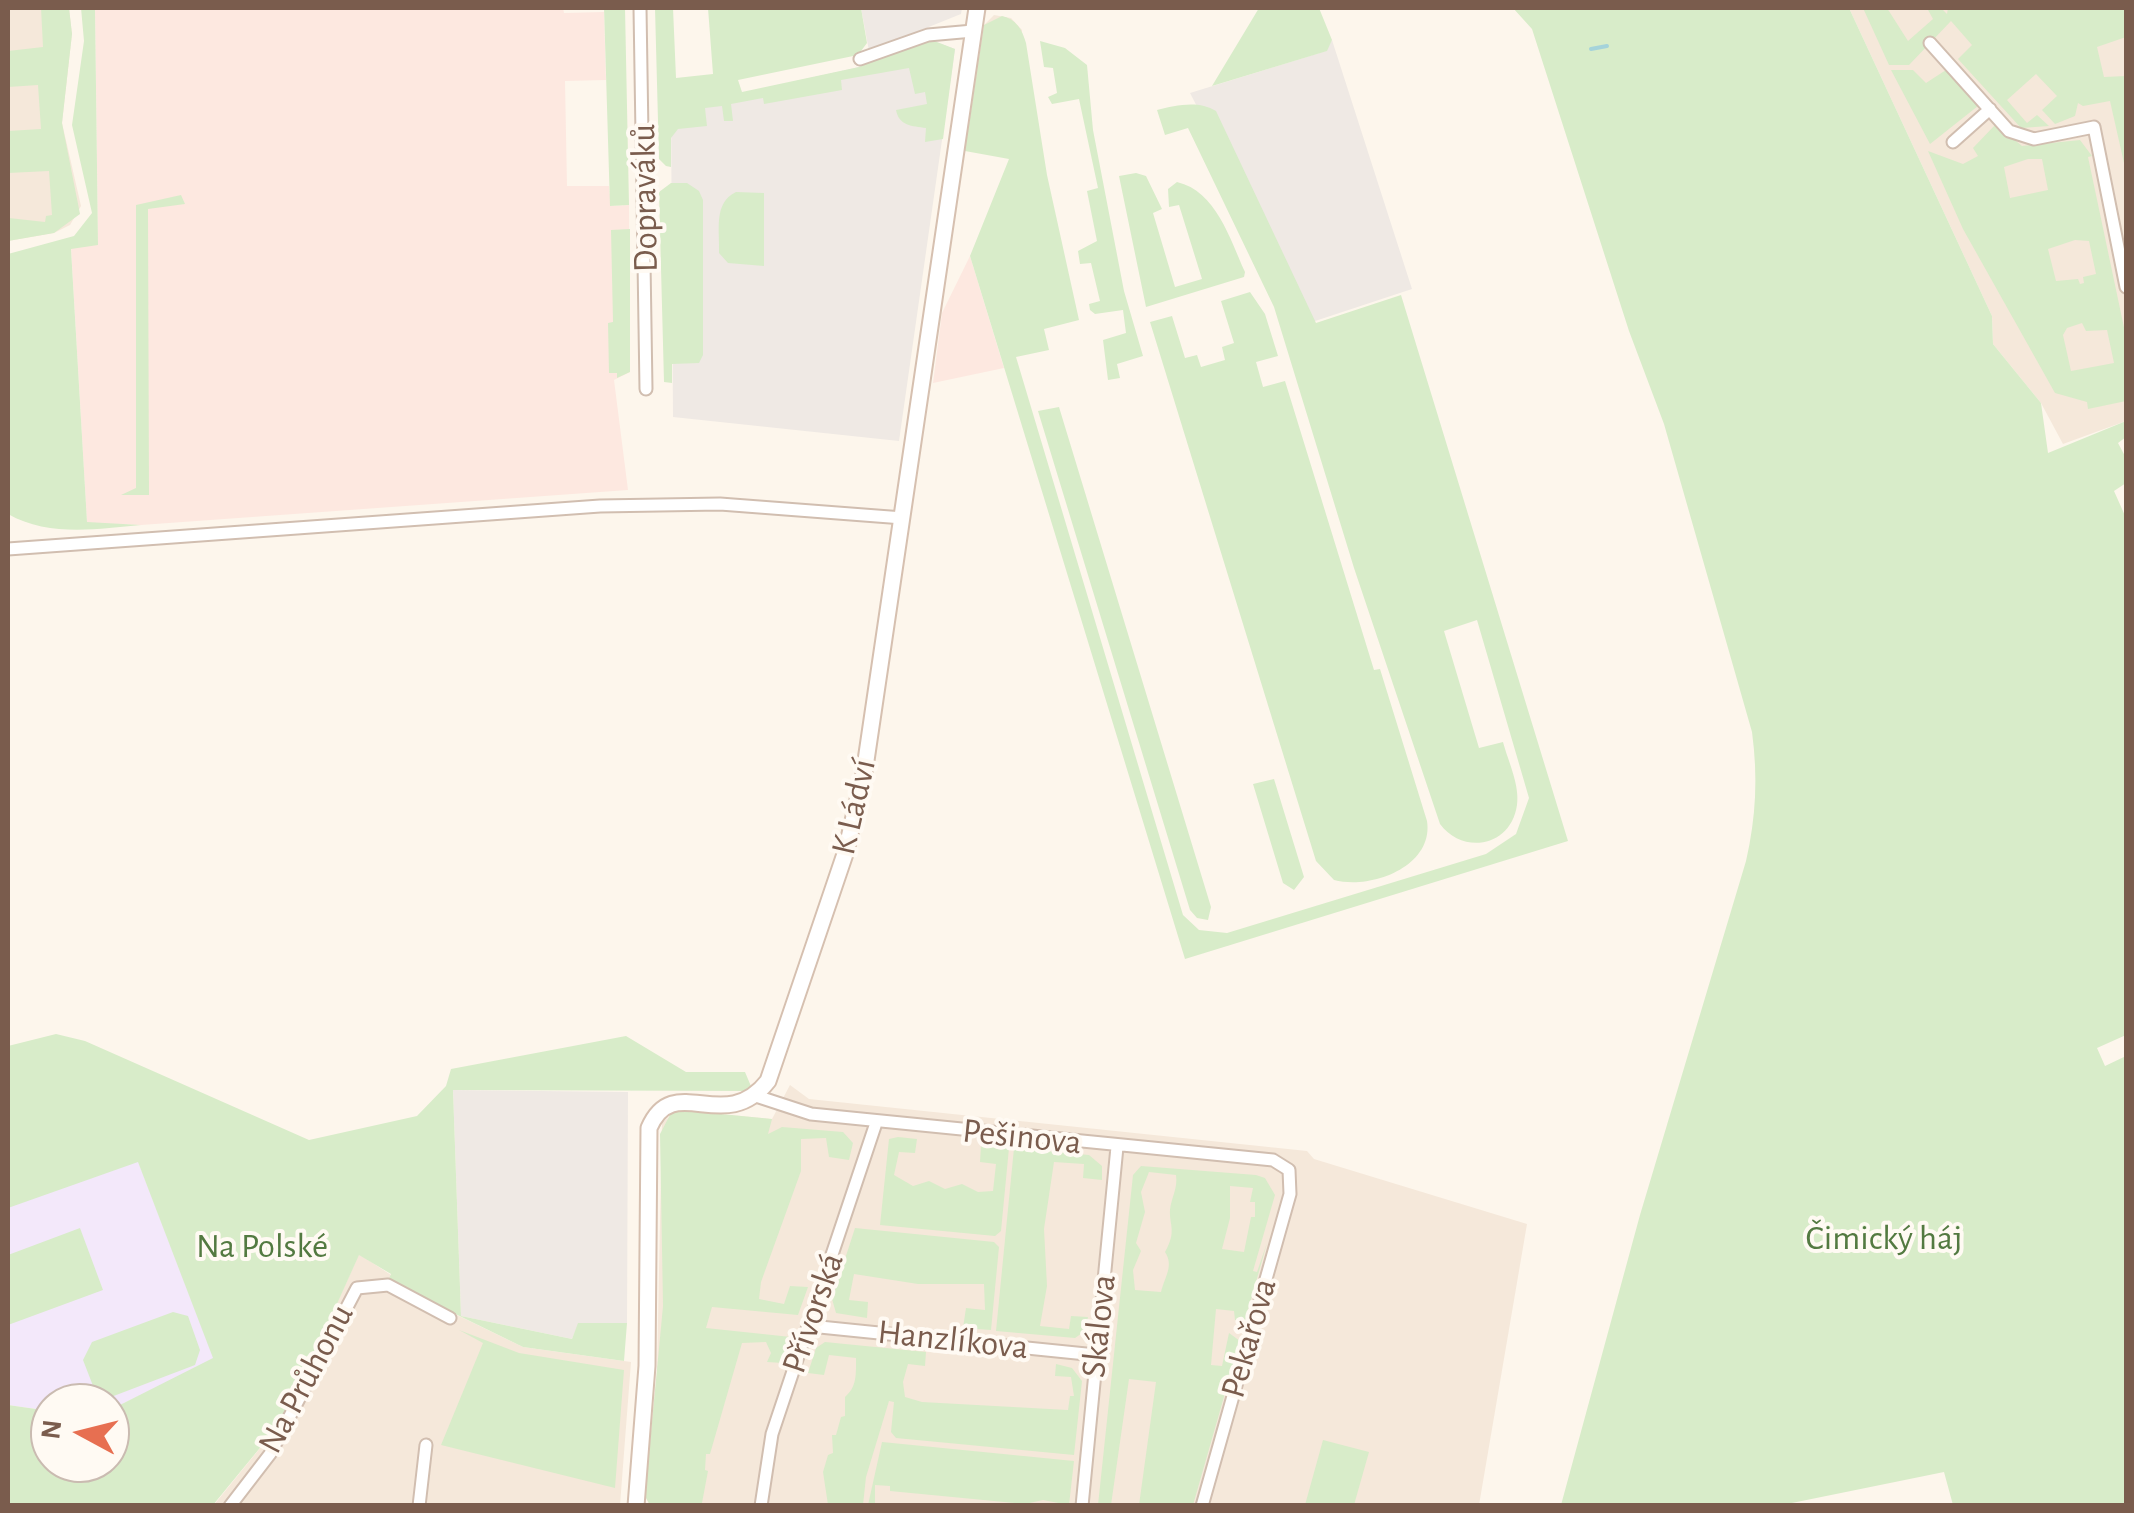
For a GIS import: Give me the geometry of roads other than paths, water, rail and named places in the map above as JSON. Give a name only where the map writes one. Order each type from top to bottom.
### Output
[{"type":"street","name":"Dopraváků","points":[[640,8],[646,388]]},
{"type":"street","name":"K Ládví","points":[[756,1096],[781,1052],[846,851],[864,774],[977,8]]},
{"type":"street","points":[[860,59],[928,34],[973,31]]},
{"type":"street","points":[[1930,43],[2010,132],[2034,139],[2094,127],[2126,287]]},
{"type":"street","points":[[1953,142],[1990,109]]},
{"type":"street","points":[[8,549],[600,506],[720,504],[903,518]]},
{"type":"street","points":[[636,1506],[647,1366],[650,1128],[657,1110],[669,1102],[729,1108],[756,1096]]},
{"type":"street","name":"Pešinova","points":[[756,1096],[793,1111],[1273,1160],[1289,1170]]},
{"type":"street","name":"Přívorská","points":[[761,1506],[772,1434],[876,1122]]},
{"type":"street","name":"Skálova","points":[[1082,1506],[1117,1147]]},
{"type":"street","name":"Pekařova","points":[[1202,1506],[1290,1194],[1289,1170]]},
{"type":"street","name":"Na Průhonu","points":[[230,1506],[270,1454],[356,1288],[372,1283],[388,1285],[450,1318]]},
{"type":"street","name":"Hanzlíkova","points":[[810,1326],[1096,1355]]},
{"type":"street","points":[[420,1506],[426,1445]]},
{"type":"waterway","points":[[1591,49],[1607,46]]},
{"type":"park label","name":"Čimický háj","points":[[1884,1238]]},
{"type":"park label","name":"Na Polské","points":[[262,1246]]}]
